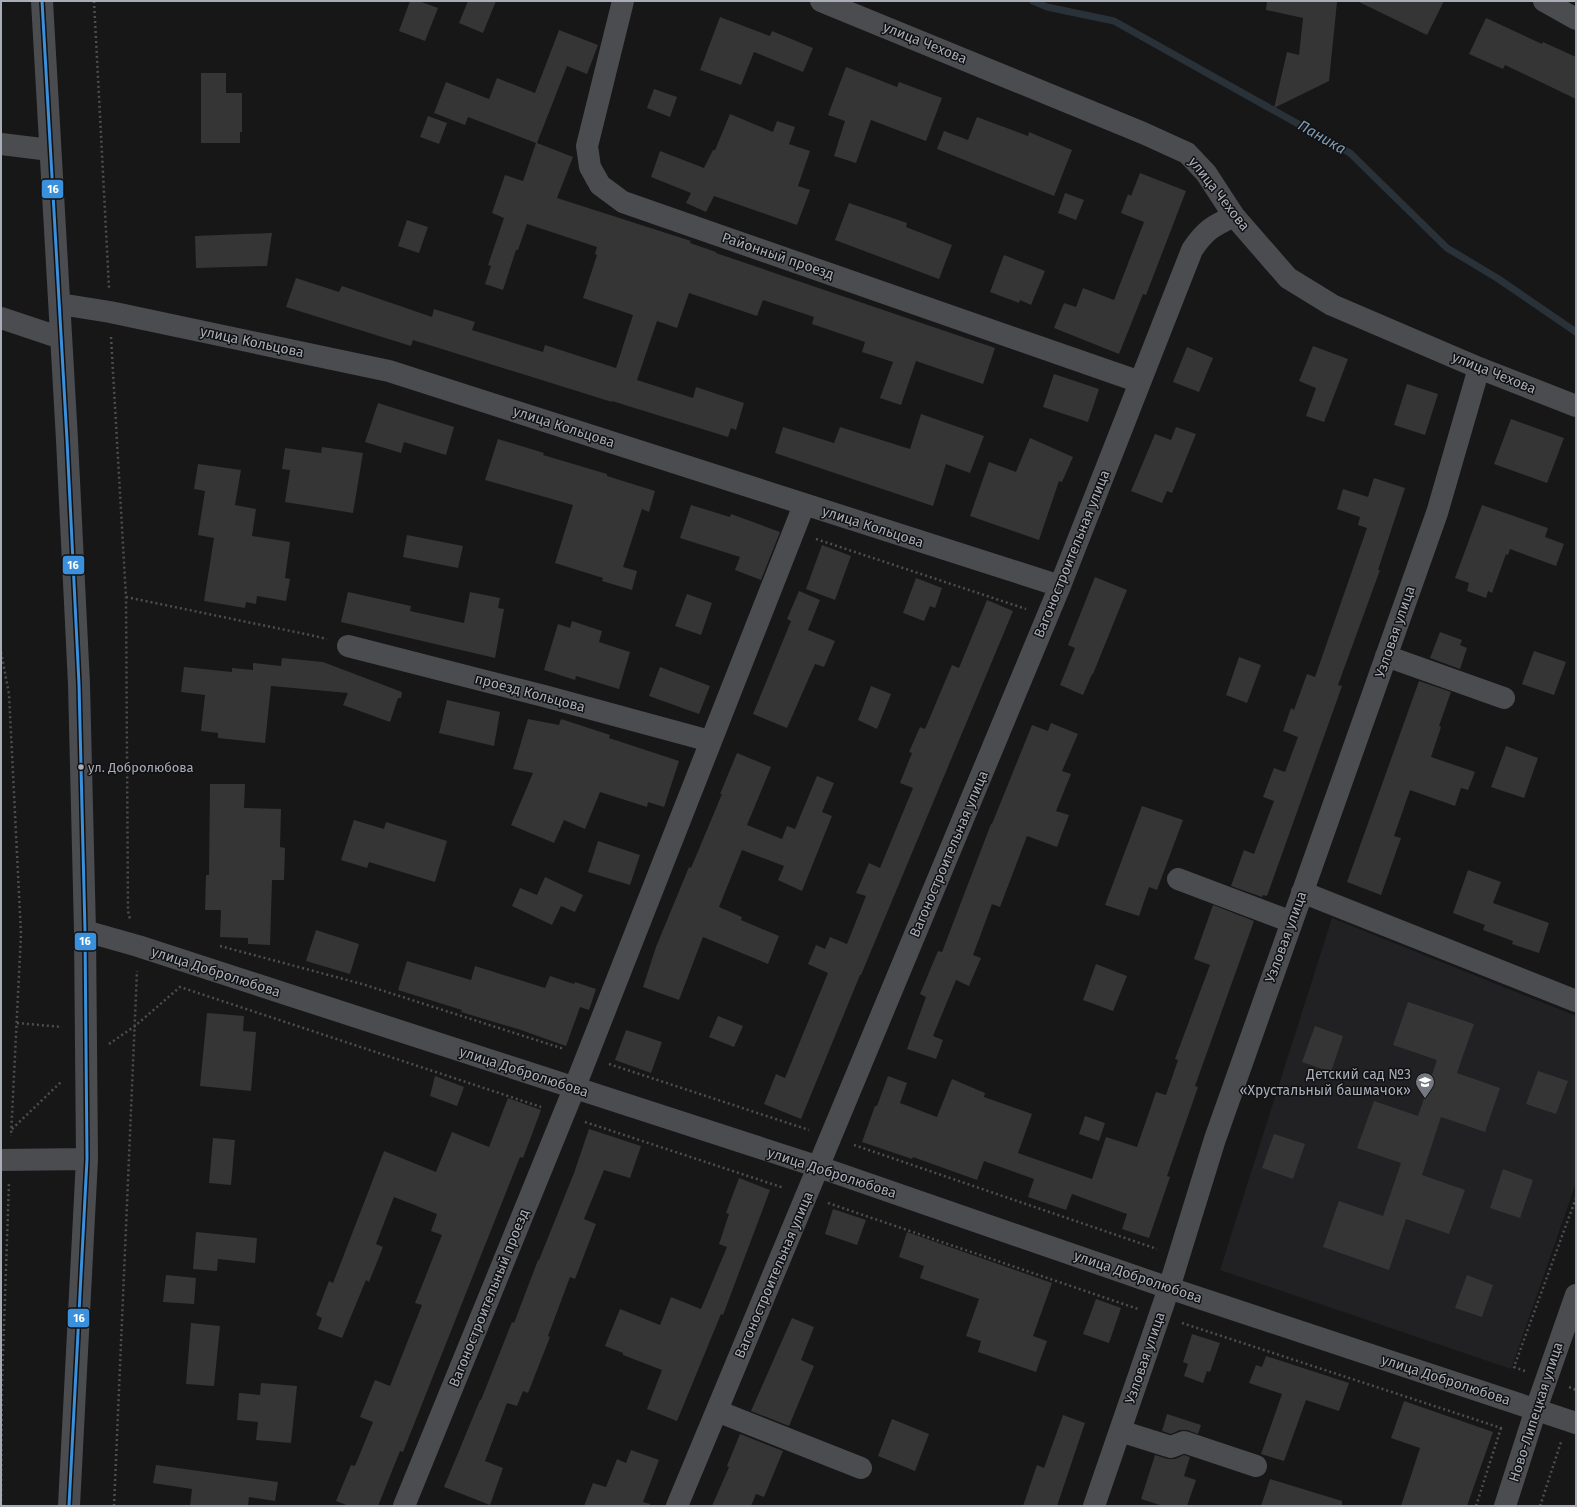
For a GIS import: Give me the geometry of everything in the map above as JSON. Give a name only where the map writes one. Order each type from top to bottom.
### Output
[{"type":"street","points":[[42,1],[60,304],[79,684],[85,931],[87,1159],[69,1506]]},
{"type":"street","name":"Районный проезд","points":[[623,1],[587,146],[590,167],[600,185],[623,202],[1140,382]]},
{"type":"street","name":"улица Чехова","points":[[821,1],[1128,127],[1187,153],[1206,173],[1234,216],[1288,278],[1332,305],[1479,368],[1576,406]]},
{"type":"street","points":[[1544,1],[1576,19]]},
{"type":"street","points":[[1,144],[50,150]]},
{"type":"street","name":"Вагоностроительная улица","points":[[677,1506],[1060,586],[1192,250],[1201,236],[1213,226],[1234,216]]},
{"type":"street","name":"улица Кольцова","points":[[60,304],[110,312],[389,371],[1060,586]]},
{"type":"street","points":[[1,318],[61,338]]},
{"type":"street","name":"Узловая улица","points":[[1094,1506],[1169,1288],[1214,1139],[1437,513],[1479,368]]},
{"type":"street","name":"Вагоностроительный проезд","points":[[404,1506],[587,1057],[804,505]]},
{"type":"street","name":"проезд Кольцова","points":[[348,646],[544,696],[710,741]]},
{"type":"street","points":[[1386,656],[1504,698]]},
{"type":"street","points":[[1178,879],[1292,922]]},
{"type":"street","points":[[1302,892],[1576,1001]]},
{"type":"street","name":"улица Добролюбова","points":[[85,931],[138,946],[574,1089],[819,1167],[1169,1288],[1572,1421]]},
{"type":"street","points":[[6,1160],[87,1159]]},
{"type":"street","name":"Ново-Липецкая улица","points":[[1505,1506],[1536,1409],[1576,1295]]},
{"type":"street","points":[[717,1411],[861,1468]]},
{"type":"street","points":[[1120,1431],[1171,1447],[1184,1442],[1256,1466]]},
{"type":"path","points":[[94,1],[126,598],[128,911],[138,946],[114,1506]]},
{"type":"path","points":[[794,532],[1047,616]]},
{"type":"path","points":[[126,598],[310,635],[348,646]]},
{"type":"path","points":[[1,652],[9,694],[21,934],[12,1129],[6,1160],[2,1382],[2,1506]]},
{"type":"path","points":[[213,944],[362,984],[831,1137],[1178,1257]]},
{"type":"path","points":[[103,1049],[135,1026],[180,987],[564,1114],[1159,1316],[1501,1428],[1529,1433],[1566,1445]]},
{"type":"path","points":[[17,1023],[62,1028]]},
{"type":"path","points":[[12,1129],[62,1080]]},
{"type":"path","points":[[1540,1506],[1560,1444],[1572,1421]]},
{"type":"path","points":[[1476,1506],[1501,1428]]},
{"type":"shaded area","name":"Детский сад №3 «Хрустальный башмачок»","points":[[1332,918],[1576,1016],[1576,1183],[1511,1369],[1220,1270]]},
{"type":"building","points":[[410,1],[419,1],[438,8],[425,41],[399,31]]},
{"type":"building","points":[[468,1],[496,1],[483,33],[459,23]]},
{"type":"building","points":[[1267,1],[1337,2],[1329,81],[1274,108],[1287,52],[1299,55],[1303,18],[1266,10]]},
{"type":"building","points":[[1357,1],[1444,1],[1427,35]]},
{"type":"building","points":[[720,17],[770,36],[772,31],[813,48],[803,72],[754,52],[741,85],[700,70]]},
{"type":"building","points":[[1486,18],[1542,44],[1543,42],[1576,57],[1576,99],[1505,65],[1503,69],[1469,54]]},
{"type":"building","points":[[559,30],[598,45],[587,74],[567,66],[537,143],[573,157],[557,198],[691,241],[690,243],[716,253],[995,348],[983,384],[916,361],[901,405],[880,398],[893,362],[862,352],[865,342],[812,324],[814,317],[763,300],[757,316],[689,293],[677,328],[657,321],[637,380],[693,398],[696,387],[744,403],[736,430],[731,428],[728,437],[413,340],[411,346],[286,307],[296,278],[339,292],[342,286],[432,317],[434,309],[475,322],[472,330],[543,352],[545,345],[616,368],[633,315],[583,298],[597,255],[595,254],[597,247],[527,224],[518,250],[516,250],[503,290],[485,284],[491,266],[488,265],[504,218],[492,213],[505,175],[523,181],[536,143],[468,117],[465,125],[434,113],[446,82],[489,99],[497,78],[535,93]]},
{"type":"building","points":[[846,67],[897,87],[899,82],[942,98],[926,141],[871,120],[856,163],[834,156],[845,121],[828,115]]},
{"type":"building","points":[[201,73],[226,73],[226,93],[242,93],[242,132],[240,132],[240,143],[201,143]]},
{"type":"building","points":[[654,89],[677,97],[670,117],[647,108]]},
{"type":"building","points":[[730,114],[773,132],[777,121],[795,127],[789,144],[810,151],[798,186],[810,190],[797,225],[714,196],[706,212],[686,203],[691,193],[651,177],[660,151],[704,168],[713,150],[715,150]]},
{"type":"building","points":[[428,116],[447,123],[439,144],[420,137]]},
{"type":"building","points":[[977,117],[1028,136],[1029,132],[1072,150],[1054,196],[937,149],[944,131],[968,140]]},
{"type":"building","points":[[1140,173],[1186,191],[1146,295],[1143,294],[1119,354],[1054,328],[1064,303],[1076,307],[1083,288],[1114,300],[1144,222],[1121,213],[1128,194],[1131,196]]},
{"type":"building","points":[[1065,193],[1084,200],[1076,220],[1058,213]]},
{"type":"building","points":[[849,203],[907,223],[906,227],[952,245],[939,279],[835,240]]},
{"type":"building","points":[[407,220],[428,227],[419,253],[398,246]]},
{"type":"building","points":[[272,233],[267,266],[196,268],[195,236]]},
{"type":"building","points":[[1004,255],[1045,271],[1031,305],[1020,300],[1019,303],[990,292]]},
{"type":"building","points":[[1313,346],[1348,359],[1324,422],[1306,416],[1316,388],[1299,381]]},
{"type":"building","points":[[1187,347],[1213,358],[1199,392],[1173,382]]},
{"type":"building","points":[[1054,374],[1099,389],[1088,422],[1043,407]]},
{"type":"building","points":[[1407,384],[1438,394],[1425,435],[1394,425]]},
{"type":"building","points":[[378,403],[454,427],[446,455],[404,442],[401,453],[365,442]]},
{"type":"building","points":[[921,414],[984,436],[970,473],[946,464],[933,506],[775,453],[783,427],[834,443],[840,427],[910,449]]},
{"type":"building","points":[[1511,419],[1564,438],[1547,483],[1494,464]]},
{"type":"building","points":[[1176,427],[1196,434],[1172,493],[1167,491],[1162,503],[1131,491],[1155,434],[1171,440]]},
{"type":"building","points":[[1030,438],[1073,457],[1062,482],[1059,481],[1039,540],[970,516],[989,462],[1016,472]]},
{"type":"building","points":[[498,439],[655,491],[649,512],[642,509],[623,567],[637,571],[632,590],[602,581],[603,578],[555,563],[573,505],[485,480]]},
{"type":"building","points":[[322,447],[363,453],[353,513],[285,502],[290,470],[282,469],[285,448],[321,453]]},
{"type":"building","points":[[198,464],[241,470],[235,505],[256,509],[252,536],[290,542],[285,578],[290,579],[286,601],[257,596],[256,604],[246,602],[245,608],[204,601],[214,538],[198,535],[205,491],[194,489]]},
{"type":"building","points":[[1374,478],[1405,488],[1378,570],[1380,570],[1338,685],[1342,686],[1267,896],[1263,895],[1262,897],[1231,886],[1244,850],[1254,854],[1274,801],[1263,797],[1274,768],[1285,772],[1298,737],[1283,731],[1291,708],[1294,710],[1307,674],[1315,677],[1367,528],[1358,525],[1360,517],[1337,509],[1343,489],[1368,497]]},
{"type":"building","points":[[691,505],[730,517],[731,514],[780,532],[761,580],[735,570],[740,557],[680,538]]},
{"type":"building","points":[[1482,505],[1548,528],[1545,537],[1564,544],[1556,566],[1510,549],[1508,555],[1506,554],[1492,593],[1488,591],[1486,598],[1467,591],[1469,583],[1455,578]]},
{"type":"building","points":[[407,535],[463,546],[458,568],[403,557]]},
{"type":"building","points":[[822,545],[851,556],[835,600],[806,589]]},
{"type":"building","points":[[1095,577],[1127,590],[1083,695],[1060,685],[1075,648],[1068,645]]},
{"type":"building","points":[[916,578],[942,588],[935,608],[930,606],[924,621],[903,613]]},
{"type":"building","points":[[799,591],[820,600],[808,630],[835,641],[824,667],[815,664],[787,728],[753,714],[791,621],[787,619]]},
{"type":"building","points":[[348,592],[411,606],[410,611],[464,623],[470,592],[500,598],[498,608],[504,609],[495,658],[341,622]]},
{"type":"building","points":[[687,594],[712,603],[701,635],[675,626]]},
{"type":"building","points":[[987,600],[1013,611],[801,1119],[764,1104],[776,1074],[785,1078],[828,973],[808,964],[816,945],[825,949],[830,937],[847,944],[866,896],[856,893],[869,863],[880,868],[913,788],[900,783],[912,753],[909,752],[920,727],[925,729],[952,665],[959,668]]},
{"type":"building","points":[[572,621],[602,631],[599,642],[630,652],[619,689],[576,676],[575,680],[544,670],[558,624],[570,628]]},
{"type":"building","points":[[1440,632],[1462,640],[1460,645],[1467,648],[1460,669],[1430,658]]},
{"type":"building","points":[[1534,651],[1566,662],[1554,695],[1522,684]]},
{"type":"building","points":[[1239,657],[1261,665],[1247,703],[1226,695]]},
{"type":"building","points":[[282,658],[323,662],[402,692],[401,698],[398,698],[390,722],[343,705],[348,693],[271,686],[265,743],[218,738],[218,733],[201,731],[205,695],[181,692],[184,667],[232,672],[232,668],[253,670],[253,663],[281,666]]},
{"type":"building","points":[[660,667],[710,686],[699,714],[649,696]]},
{"type":"building","points":[[1419,681],[1451,692],[1439,726],[1441,727],[1431,757],[1475,772],[1468,790],[1461,788],[1455,806],[1410,790],[1394,836],[1401,838],[1381,895],[1347,882]]},
{"type":"building","points":[[871,686],[891,694],[877,729],[858,720]]},
{"type":"building","points":[[447,700],[500,712],[494,746],[439,733]]},
{"type":"building","points":[[528,719],[559,725],[561,719],[610,735],[609,738],[679,761],[664,807],[648,802],[647,807],[600,792],[585,829],[564,820],[554,843],[511,825],[533,773],[513,769]]},
{"type":"building","points":[[1051,723],[1078,734],[1062,771],[1071,774],[1056,811],[1069,815],[1057,847],[1027,836],[1000,907],[992,904],[973,955],[981,958],[969,986],[956,980],[933,1036],[943,1040],[936,1059],[907,1049],[926,997],[920,994],[938,951],[942,952],[991,824],[1032,725],[1048,731]]},
{"type":"building","points":[[1506,746],[1538,758],[1524,798],[1491,787]]},
{"type":"building","points":[[737,753],[771,767],[747,825],[782,839],[787,826],[795,829],[817,776],[834,783],[822,812],[832,816],[802,891],[778,880],[784,866],[742,850],[719,907],[742,917],[741,920],[779,936],[768,964],[703,937],[679,1000],[643,987],[656,947],[689,867],[691,868],[722,794],[720,794]]},
{"type":"building","points":[[210,784],[245,784],[244,808],[281,809],[280,847],[285,848],[284,880],[272,880],[270,945],[248,944],[248,938],[220,937],[221,910],[205,910],[206,875],[209,875]]},
{"type":"building","points":[[1142,806],[1183,820],[1157,890],[1149,887],[1139,916],[1105,905]]},
{"type":"building","points":[[354,820],[384,829],[386,822],[447,841],[435,882],[369,862],[367,868],[341,860]]},
{"type":"building","points":[[598,841],[640,855],[630,885],[588,872]]},
{"type":"building","points":[[1468,870],[1501,882],[1493,903],[1549,923],[1539,953],[1512,944],[1513,941],[1483,930],[1485,925],[1453,913]]},
{"type":"building","points":[[545,877],[583,895],[575,912],[561,906],[552,925],[512,906],[520,888],[537,895]]},
{"type":"building","points":[[1213,905],[1254,921],[1195,1086],[1198,1087],[1167,1176],[1170,1177],[1149,1238],[1122,1229],[1127,1214],[1072,1194],[1066,1210],[1028,1197],[1034,1179],[984,1161],[977,1180],[913,1157],[912,1159],[862,1142],[888,1076],[907,1083],[900,1103],[937,1117],[952,1079],[985,1093],[984,1097],[1032,1114],[1018,1153],[1092,1179],[1106,1137],[1137,1147],[1156,1092],[1166,1095],[1178,1060],[1175,1059],[1210,965],[1194,959]]},
{"type":"building","points":[[316,930],[359,944],[350,974],[306,961]]},
{"type":"building","points":[[407,961],[471,980],[475,966],[545,988],[550,976],[596,989],[589,1010],[580,1007],[566,1046],[521,1030],[461,1012],[462,1010],[398,990]]},
{"type":"building","points":[[1096,964],[1127,976],[1113,1011],[1083,1000]]},
{"type":"building","points":[[1408,1002],[1474,1024],[1457,1073],[1500,1088],[1485,1132],[1441,1117],[1422,1175],[1465,1190],[1449,1234],[1406,1219],[1389,1270],[1323,1247],[1339,1201],[1383,1216],[1401,1163],[1357,1148],[1374,1101],[1418,1116],[1437,1060],[1393,1045]]},
{"type":"building","points":[[207,1013],[244,1016],[243,1031],[256,1032],[251,1091],[200,1086]]},
{"type":"building","points":[[718,1016],[743,1026],[734,1047],[709,1037]]},
{"type":"building","points":[[1315,1026],[1343,1036],[1331,1072],[1302,1062]]},
{"type":"building","points":[[626,1030],[662,1042],[651,1073],[615,1060]]},
{"type":"building","points":[[1538,1071],[1568,1081],[1556,1114],[1526,1104]]},
{"type":"building","points":[[435,1076],[464,1087],[457,1106],[430,1096]]},
{"type":"building","points":[[508,1098],[541,1110],[523,1158],[520,1157],[403,1452],[400,1451],[378,1506],[349,1506],[336,1501],[351,1465],[355,1466],[373,1422],[360,1417],[375,1380],[390,1386],[422,1305],[415,1303],[442,1235],[431,1231],[437,1214],[394,1197],[376,1244],[383,1247],[369,1282],[366,1280],[342,1338],[318,1329],[322,1318],[316,1315],[329,1281],[333,1283],[384,1151],[436,1172],[452,1132],[489,1147]]},
{"type":"building","points":[[1085,1116],[1105,1123],[1099,1141],[1079,1134]]},
{"type":"building","points":[[589,1129],[641,1146],[630,1178],[604,1170],[584,1219],[596,1224],[575,1279],[570,1277],[548,1336],[550,1337],[528,1393],[523,1391],[517,1406],[507,1403],[485,1461],[503,1468],[490,1505],[444,1487],[512,1322],[514,1323],[574,1173]]},
{"type":"building","points":[[1274,1134],[1305,1144],[1293,1179],[1262,1168]]},
{"type":"building","points":[[213,1138],[235,1140],[231,1185],[209,1183]]},
{"type":"building","points":[[1503,1169],[1533,1180],[1520,1218],[1490,1208]]},
{"type":"building","points":[[739,1178],[770,1190],[723,1315],[721,1314],[677,1421],[647,1409],[662,1370],[623,1355],[623,1353],[605,1346],[620,1309],[660,1325],[671,1297],[701,1309],[727,1247],[719,1244],[729,1214],[726,1213]]},
{"type":"building","points":[[833,1209],[866,1220],[857,1245],[825,1234]]},
{"type":"building","points":[[196,1232],[257,1238],[255,1263],[218,1259],[217,1271],[193,1269]]},
{"type":"building","points":[[907,1232],[1052,1283],[1033,1336],[1047,1341],[1036,1372],[978,1352],[981,1341],[966,1336],[979,1299],[920,1278],[924,1266],[899,1257]]},
{"type":"building","points":[[166,1275],[196,1278],[194,1304],[163,1302]]},
{"type":"building","points":[[1467,1275],[1493,1285],[1482,1317],[1455,1308]]},
{"type":"building","points":[[1096,1299],[1121,1308],[1109,1343],[1083,1334]]},
{"type":"building","points":[[792,1318],[814,1327],[801,1360],[814,1366],[789,1426],[751,1411]]},
{"type":"building","points":[[191,1323],[220,1326],[214,1386],[186,1384]]},
{"type":"building","points":[[1192,1334],[1220,1343],[1210,1372],[1207,1371],[1203,1383],[1184,1376],[1188,1364],[1183,1362]]},
{"type":"building","points":[[1266,1356],[1349,1383],[1339,1411],[1306,1400],[1284,1461],[1261,1454],[1282,1394],[1249,1383],[1256,1365],[1262,1367]]},
{"type":"building","points":[[261,1383],[297,1386],[291,1443],[256,1440],[258,1422],[237,1420],[239,1393],[260,1395]]},
{"type":"building","points":[[1404,1401],[1493,1432],[1467,1506],[1401,1506],[1420,1448],[1391,1438]]},
{"type":"building","points":[[1167,1414],[1201,1425],[1198,1434],[1187,1430],[1180,1430],[1171,1434],[1162,1431]]},
{"type":"building","points":[[1063,1415],[1085,1423],[1057,1506],[1023,1506],[1037,1465],[1044,1468]]},
{"type":"building","points":[[892,1419],[929,1434],[915,1471],[878,1456]]},
{"type":"building","points":[[740,1434],[783,1451],[764,1497],[756,1494],[751,1506],[712,1506],[729,1467],[727,1466]]},
{"type":"building","points":[[631,1450],[659,1460],[643,1502],[650,1504],[650,1506],[584,1506],[593,1483],[606,1487],[617,1459],[626,1463]]},
{"type":"building","points":[[1155,1455],[1168,1459],[1175,1459],[1184,1455],[1190,1457],[1184,1476],[1196,1480],[1187,1506],[1163,1506],[1141,1499]]},
{"type":"building","points":[[156,1465],[278,1482],[275,1501],[249,1497],[248,1506],[190,1506],[192,1489],[153,1483]]},
{"type":"building","points":[[1270,1479],[1342,1501],[1342,1506],[1261,1506]]},
{"type":"waterway","name":"Паника","points":[[1033,1],[1047,7],[1114,21],[1350,153],[1447,248],[1497,278],[1576,332]]},
{"type":"transit line","name":"16","points":[[42,1],[67,440],[79,684],[85,931],[87,1159],[69,1506]]},
{"type":"place","name":"ул. Добролюбова","points":[[81,767]]},
{"type":"place","name":"Детский сад №3 «Хрустальный башмачок»","points":[[1425,1099]]}]
